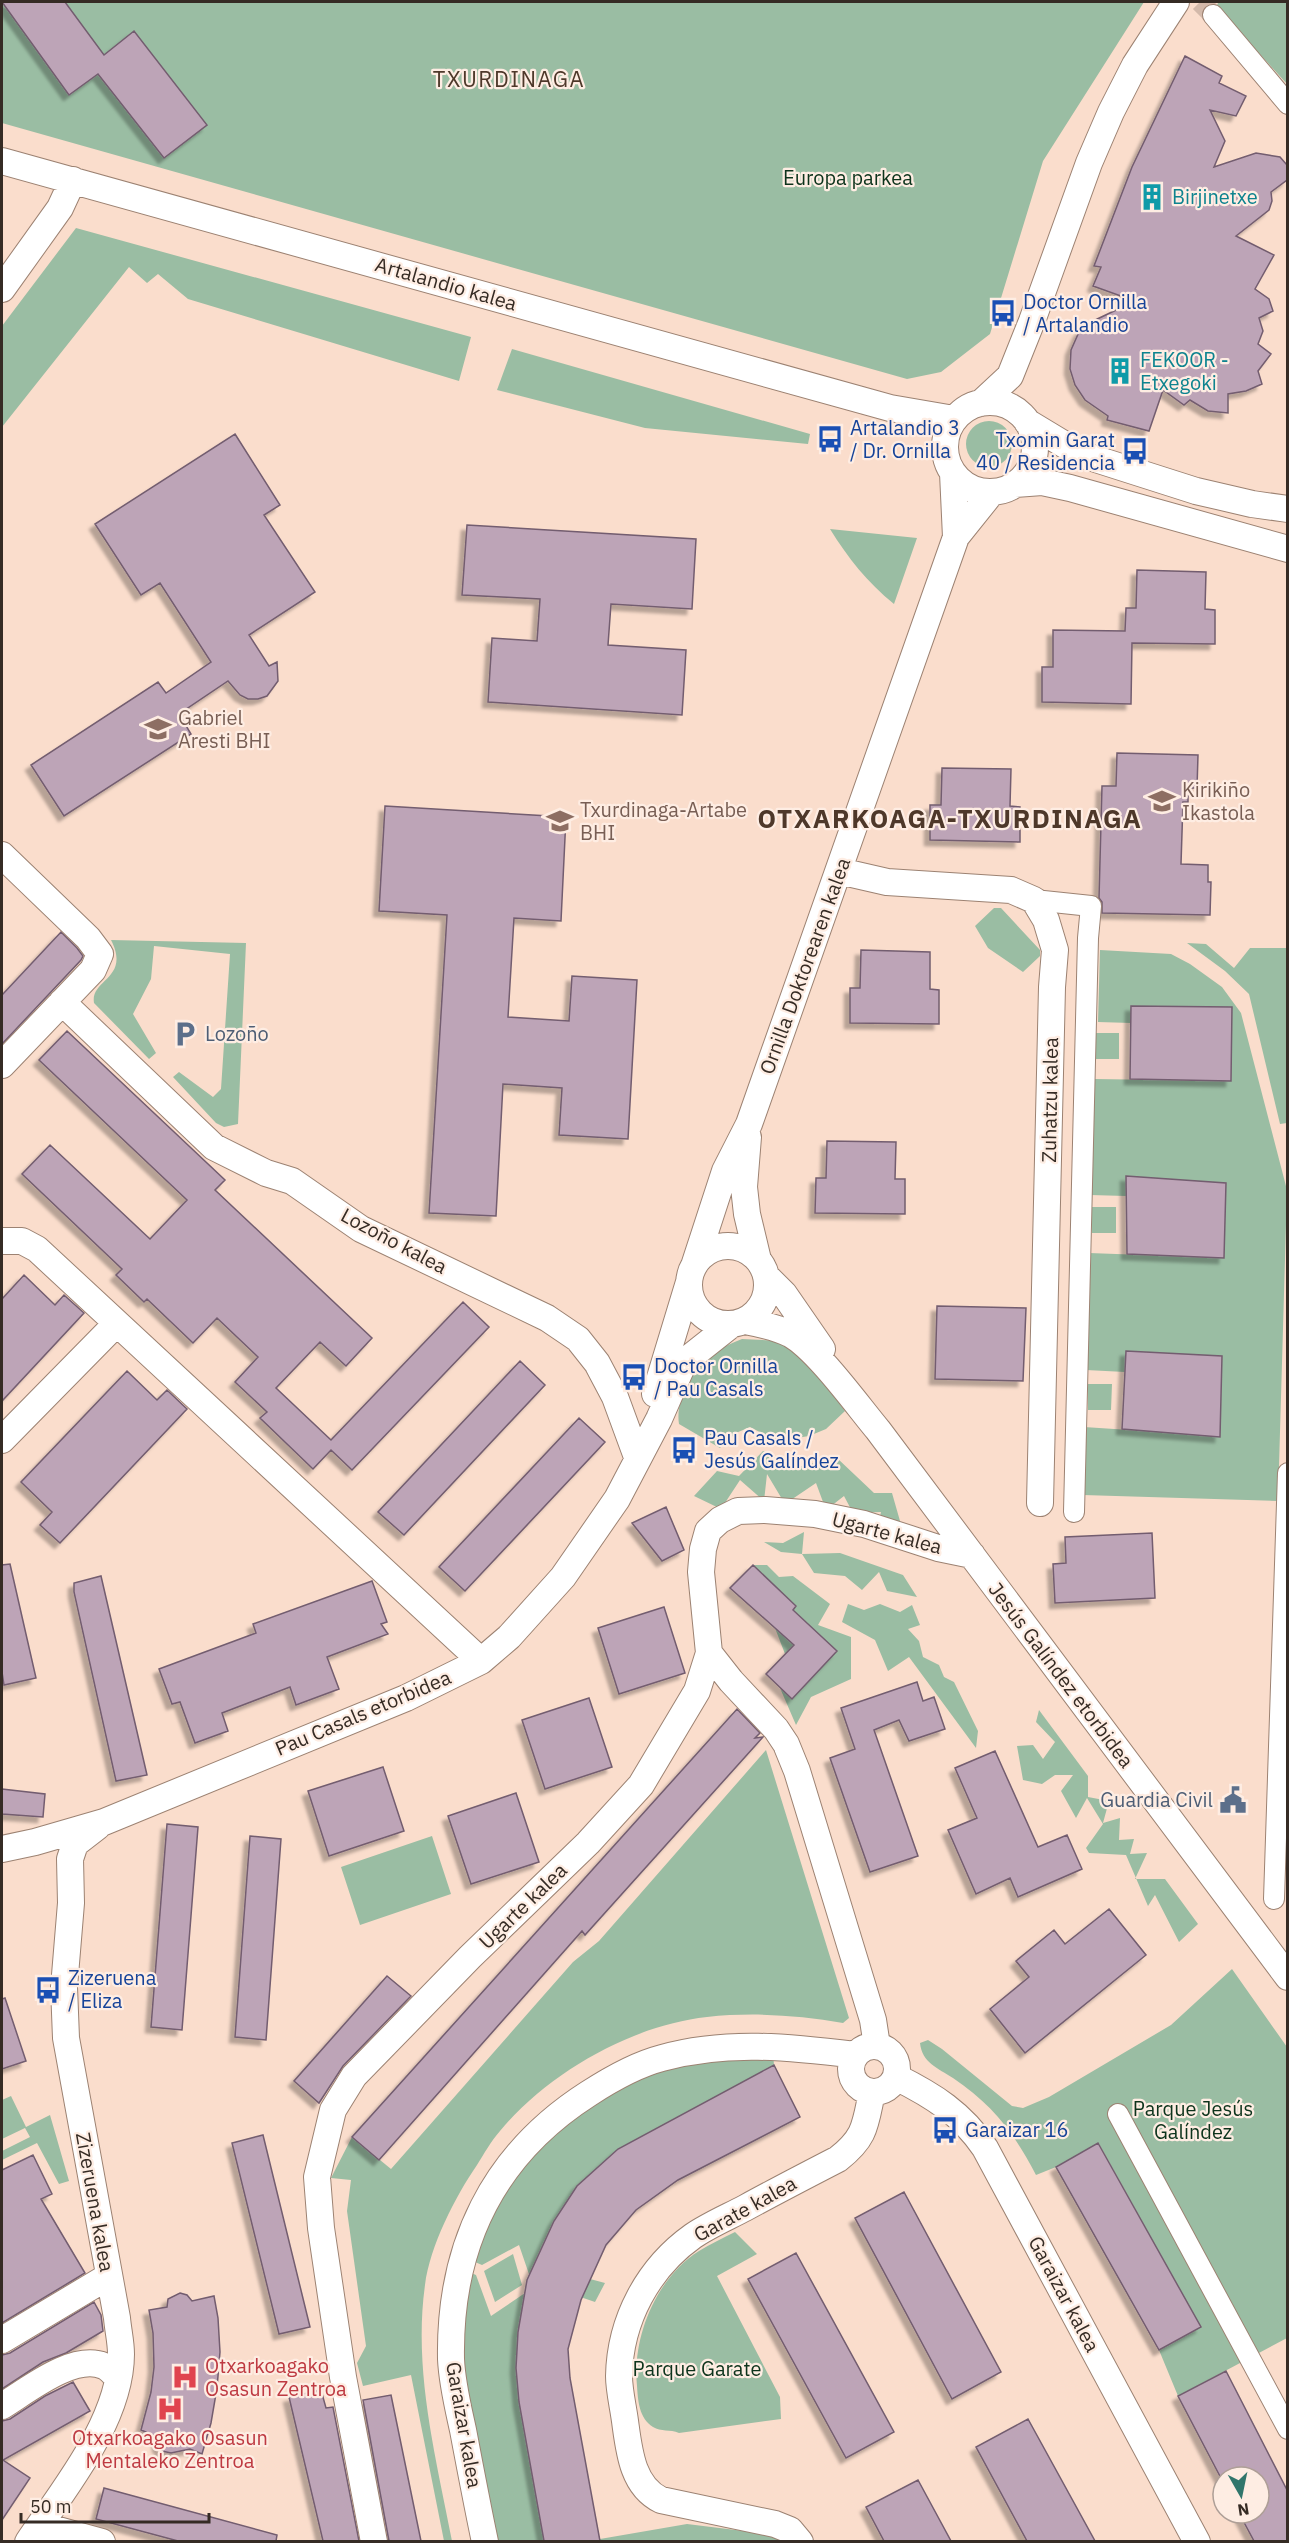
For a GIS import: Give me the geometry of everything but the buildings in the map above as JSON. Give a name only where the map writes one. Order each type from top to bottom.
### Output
[{"type":"street","points":[[1176,2],[1135,65],[1111,111],[1089,163],[1010,376],[981,403],[962,412],[954,419],[948,429],[946,457],[961,484],[969,488],[1004,488],[1042,483],[1070,488],[1287,549]]},
{"type":"street","points":[[1213,15],[1287,104]]},
{"type":"street","name":"Artalandio kalea","points":[[2,161],[890,408],[954,419]]},
{"type":"street","points":[[2,289],[60,208],[73,180]]},
{"type":"street","points":[[1004,488],[1030,466],[1034,455],[1033,437],[1010,376]]},
{"type":"street","points":[[981,403],[1004,403],[1080,454],[1099,461],[1196,491],[1252,504],[1287,509]]},
{"type":"street","name":"Artalandio kalea","points":[[890,408],[945,447]]},
{"type":"street","name":"Ornilla Doktorearen kalea","points":[[692,1273],[725,1171],[749,1124],[956,537],[953,473]]},
{"type":"street","name":"Ornilla Doktorearen kalea","points":[[956,537],[1004,488]]},
{"type":"street","points":[[2,855],[88,938],[100,954],[93,970],[2,1065]]},
{"type":"street","points":[[839,871],[887,882],[1011,890],[1034,900]]},
{"type":"street","name":"Zuhatzu kalea","points":[[1034,900],[1091,906],[1088,938],[1074,1512]]},
{"type":"street","name":"Zuhatzu kalea","points":[[1034,900],[1046,920],[1055,950],[1040,1503]]},
{"type":"street","name":"Lozoño kalea","points":[[62,1002],[213,1147],[266,1173],[292,1181],[361,1229],[548,1318],[578,1339],[597,1363],[615,1397],[637,1458]]},
{"type":"street","name":"Ornilla Doktorearen kalea","points":[[749,1124],[744,1187],[747,1214],[762,1268]]},
{"type":"street","points":[[2,1241],[22,1241],[37,1249],[481,1661]]},
{"type":"street","points":[[719,1247],[740,1248],[762,1268],[768,1285],[764,1302],[759,1310],[739,1323],[715,1322],[700,1313],[691,1298],[692,1273],[700,1258],[719,1247]]},
{"type":"street","name":"Jesús Galíndez etorbidea","points":[[762,1268],[784,1294],[878,1430],[1287,1977]]},
{"type":"street","name":"Pau Casals etorbidea","points":[[637,1458],[692,1273]]},
{"type":"street","name":"Pau Casals etorbidea","points":[[2,1849],[36,1842],[104,1822],[406,1698],[481,1661],[509,1637],[563,1577],[617,1499],[659,1419],[684,1362],[739,1323]]},
{"type":"street","name":"Jesús Galíndez etorbidea","points":[[739,1323],[768,1325],[791,1335],[810,1349],[878,1430]]},
{"type":"street","points":[[2,1440],[116,1324]]},
{"type":"street","points":[[1274,1899],[1286,1607],[1287,1473]]},
{"type":"street","name":"Ugarte kalea","points":[[374,2541],[344,2382],[320,2219],[317,2177],[333,2110],[354,2076],[470,1957],[588,1844],[641,1785],[697,1691],[709,1653],[701,1572],[703,1549],[708,1531],[720,1520],[738,1511],[765,1509],[815,1514],[864,1524],[938,1548],[972,1555]]},
{"type":"street","points":[[709,1653],[776,1730],[786,1744],[797,1771],[873,2019],[866,2050]]},
{"type":"street","points":[[36,1842],[54,1847],[70,1860],[75,1844],[104,1822]]},
{"type":"street","name":"Zizeruena kalea","points":[[70,1860],[71,1904],[64,1988],[66,2038],[117,2318],[121,2355],[118,2378],[104,2419],[87,2454],[34,2533],[102,2541]]},
{"type":"street","name":"Garaizar kalea","points":[[485,2541],[454,2389],[451,2360],[456,2289],[465,2254],[488,2194],[505,2168],[551,2120],[578,2100],[607,2081],[662,2058],[723,2047],[786,2046],[866,2050]]},
{"type":"street","points":[[885,2048],[895,2057],[898,2071],[896,2077],[887,2089],[872,2092],[857,2085],[853,2078],[852,2062],[866,2050],[885,2048]]},
{"type":"street","name":"Garaizar kalea","points":[[896,2077],[931,2094],[962,2119],[985,2148],[1197,2541]]},
{"type":"street","name":"Garate kalea","points":[[800,2541],[790,2530],[775,2524],[661,2500],[649,2494],[641,2486],[632,2458],[623,2410],[619,2377],[622,2342],[631,2313],[648,2282],[668,2256],[694,2235],[838,2159],[855,2146],[863,2131],[872,2092]]},
{"type":"street","points":[[1118,2114],[1287,2429]]},
{"type":"street","points":[[2,2340],[109,2277]]},
{"type":"street","points":[[2,2406],[74,2364],[88,2362],[105,2366],[118,2378]]},
{"type":"green space","name":"Europa parkea","points":[[2,2],[1144,2],[1043,161],[990,334],[941,372],[907,379],[2,123]]},
{"type":"green space","points":[[1219,2],[1287,2],[1287,84],[1216,6]]},
{"type":"green space","points":[[76,228],[471,337],[459,381],[188,299],[158,274],[147,283],[129,267],[2,427],[2,326]]},
{"type":"green space","points":[[512,349],[810,434],[808,444],[645,428],[497,390]]},
{"type":"green space","points":[[994,421],[1006,427],[1011,435],[1011,453],[1006,461],[998,466],[984,467],[976,464],[969,457],[966,439],[969,431],[976,424]]},
{"type":"green space","points":[[830,529],[917,538],[894,604],[859,569]]},
{"type":"green space","points":[[994,908],[1001,908],[1040,950],[1040,956],[1023,972],[988,948],[975,926]]},
{"type":"green space","points":[[111,940],[246,943],[238,1124],[224,1127],[216,1123],[173,1077],[179,1072],[213,1097],[221,1089],[230,954],[154,946],[151,979],[133,1014],[156,1053],[149,1059],[94,1003],[94,995],[113,971],[116,963],[116,953]]},
{"type":"green space","points":[[1187,943],[1206,944],[1234,968],[1250,948],[1287,948],[1287,1123],[1280,1124],[1249,994],[1225,971]]},
{"type":"green space","points":[[1100,950],[1171,954],[1190,964],[1222,987],[1241,1013],[1287,1190],[1278,1501],[1083,1495],[1084,1427],[1220,1436],[1222,1356],[1126,1351],[1125,1372],[1086,1370],[1089,1253],[1224,1258],[1126,1196],[1090,1195],[1095,1079],[1230,1081],[1131,1007],[1131,1023],[1098,1022]]},
{"type":"green space","points":[[1095,1033],[1119,1033],[1119,1059],[1095,1059]]},
{"type":"green space","points":[[1092,1207],[1116,1207],[1116,1233],[1092,1233]]},
{"type":"green space","points":[[742,1339],[776,1341],[793,1348],[815,1369],[845,1411],[826,1429],[809,1436],[777,1441],[750,1427],[736,1433],[720,1448],[679,1424],[680,1404],[693,1373],[715,1351]]},
{"type":"green space","points":[[1088,1384],[1112,1384],[1111,1410],[1088,1410]]},
{"type":"green space","points":[[763,1451],[797,1467],[837,1458],[874,1493],[892,1493],[902,1528],[879,1521],[881,1512],[853,1513],[844,1496],[826,1510],[816,1483],[785,1504],[767,1474],[764,1501],[740,1480],[721,1509],[694,1496],[717,1471],[739,1476]]},
{"type":"green space","points":[[804,1532],[802,1554],[781,1552],[764,1542],[783,1543]]},
{"type":"green space","points":[[840,1553],[903,1575],[917,1597],[887,1591],[879,1572],[862,1590],[845,1576],[814,1573],[802,1554]]},
{"type":"green space","points":[[753,1565],[767,1565],[779,1577],[793,1576],[830,1604],[818,1625],[851,1637],[851,1679],[811,1697],[796,1725],[780,1688],[792,1698],[785,1654],[775,1628],[796,1606]]},
{"type":"green space","points":[[848,1604],[864,1610],[880,1604],[900,1612],[912,1605],[920,1625],[908,1629],[919,1641],[923,1657],[939,1665],[944,1677],[954,1682],[978,1731],[976,1748],[909,1657],[888,1671],[875,1640],[842,1622]]},
{"type":"green space","points":[[1039,1710],[1088,1776],[1088,1797],[1109,1801],[1103,1823],[1120,1818],[1119,1840],[1134,1839],[1130,1854],[1147,1853],[1136,1877],[1126,1855],[1089,1853],[1086,1848],[1103,1824],[1087,1798],[1076,1818],[1061,1791],[1073,1775],[1055,1775],[1042,1784],[1023,1780],[1017,1746],[1033,1745],[1043,1759],[1055,1742],[1036,1722]]},
{"type":"green space","points":[[766,1750],[849,2018],[843,2023],[775,2015],[724,2015],[679,2022],[650,2030],[593,2055],[567,2072],[542,2090],[497,2135],[460,2192],[445,2222],[432,2254],[425,2285],[422,2317],[424,2382],[433,2446],[452,2541],[444,2541],[411,2375],[363,2386],[357,2363],[366,2346],[347,2211],[351,2180],[331,2178],[352,2137],[391,2169],[573,1962],[599,1941]]},
{"type":"green space","points":[[432,1836],[451,1894],[360,1925],[341,1867]]},
{"type":"green space","points":[[1136,1879],[1165,1879],[1198,1924],[1179,1942],[1155,1895],[1148,1906]]},
{"type":"green space","name":"Parque Jesús Galíndez","points":[[1232,1969],[1287,2047],[1287,2338],[1178,2396],[1159,2350],[1201,2327],[1099,2144],[1036,2175],[1011,2133],[991,2109],[967,2088],[927,2060],[920,2043],[928,2040],[1012,2106],[1023,2108],[1049,2097],[1171,2025]]},
{"type":"green space","points":[[773,2054],[774,2065],[618,2149],[577,2186],[554,2221],[534,2264],[605,2283],[595,2302],[531,2280],[519,2245],[482,2265],[475,2262],[485,2223],[514,2172],[553,2130],[640,2076],[682,2063]]},
{"type":"green space","points":[[11,2096],[26,2127],[50,2115],[69,2181],[59,2184],[37,2143],[2,2160],[2,2151],[30,2137],[25,2128],[2,2139],[2,2100]]},
{"type":"green space","name":"Parque Garate","points":[[735,2232],[757,2254],[717,2276],[780,2397],[781,2419],[679,2433],[656,2429],[642,2414],[636,2367],[643,2329],[650,2310],[670,2277],[684,2263],[703,2248]]},
{"type":"green space","points":[[513,2254],[522,2285],[495,2302],[484,2271]]},
{"type":"green space","points":[[469,2272],[476,2275],[491,2316],[525,2293],[518,2332],[516,2368],[519,2402],[544,2541],[491,2541],[456,2363]]},
{"type":"green space","points":[[687,2524],[769,2534],[787,2541],[600,2542],[600,2539]]},
{"type":"tunnel","points":[[1200,2],[1213,15]]},
{"type":"place","name":"Birjinetxe","points":[[1152,197]]},
{"type":"place","name":"Doctor Ornilla / Artalandio","points":[[1003,313]]},
{"type":"place","name":"FEKOOR - Etxegoki","points":[[1120,371]]},
{"type":"place","name":"Artalandio 3 / Dr. Ornilla","points":[[830,439]]},
{"type":"place","name":"Txomin Garat 40 / Residencia","points":[[1135,451]]},
{"type":"place","name":"Gabriel Aresti BHI","points":[[158,729]]},
{"type":"place","name":"Kirikiño Ikastola","points":[[1162,801]]},
{"type":"place","name":"Txurdinaga-Artabe BHI","points":[[560,821]]},
{"type":"place","name":"Lozoño","points":[[185,1034]]},
{"type":"place","name":"Doctor Ornilla / Pau Casals","points":[[634,1377]]},
{"type":"place","name":"Pau Casals / Jesús Galíndez","points":[[684,1450]]},
{"type":"place","name":"Guardia Civil","points":[[1233,1800]]},
{"type":"place","name":"Zizeruena / Eliza","points":[[48,1990]]},
{"type":"place","name":"Garaizar 16","points":[[945,2130]]},
{"type":"place","name":"Otxarkoagako Osasun Zentroa","points":[[185,2377]]},
{"type":"place","name":"Otxarkoagako Osasun Mentaleko Zentroa","points":[[170,2409]]},
{"type":"district","name":"TXURDINAGA","points":[[509,79]]},
{"type":"district","name":"OTXARKOAGA-TXURDINAGA","points":[[950,819]]}]
